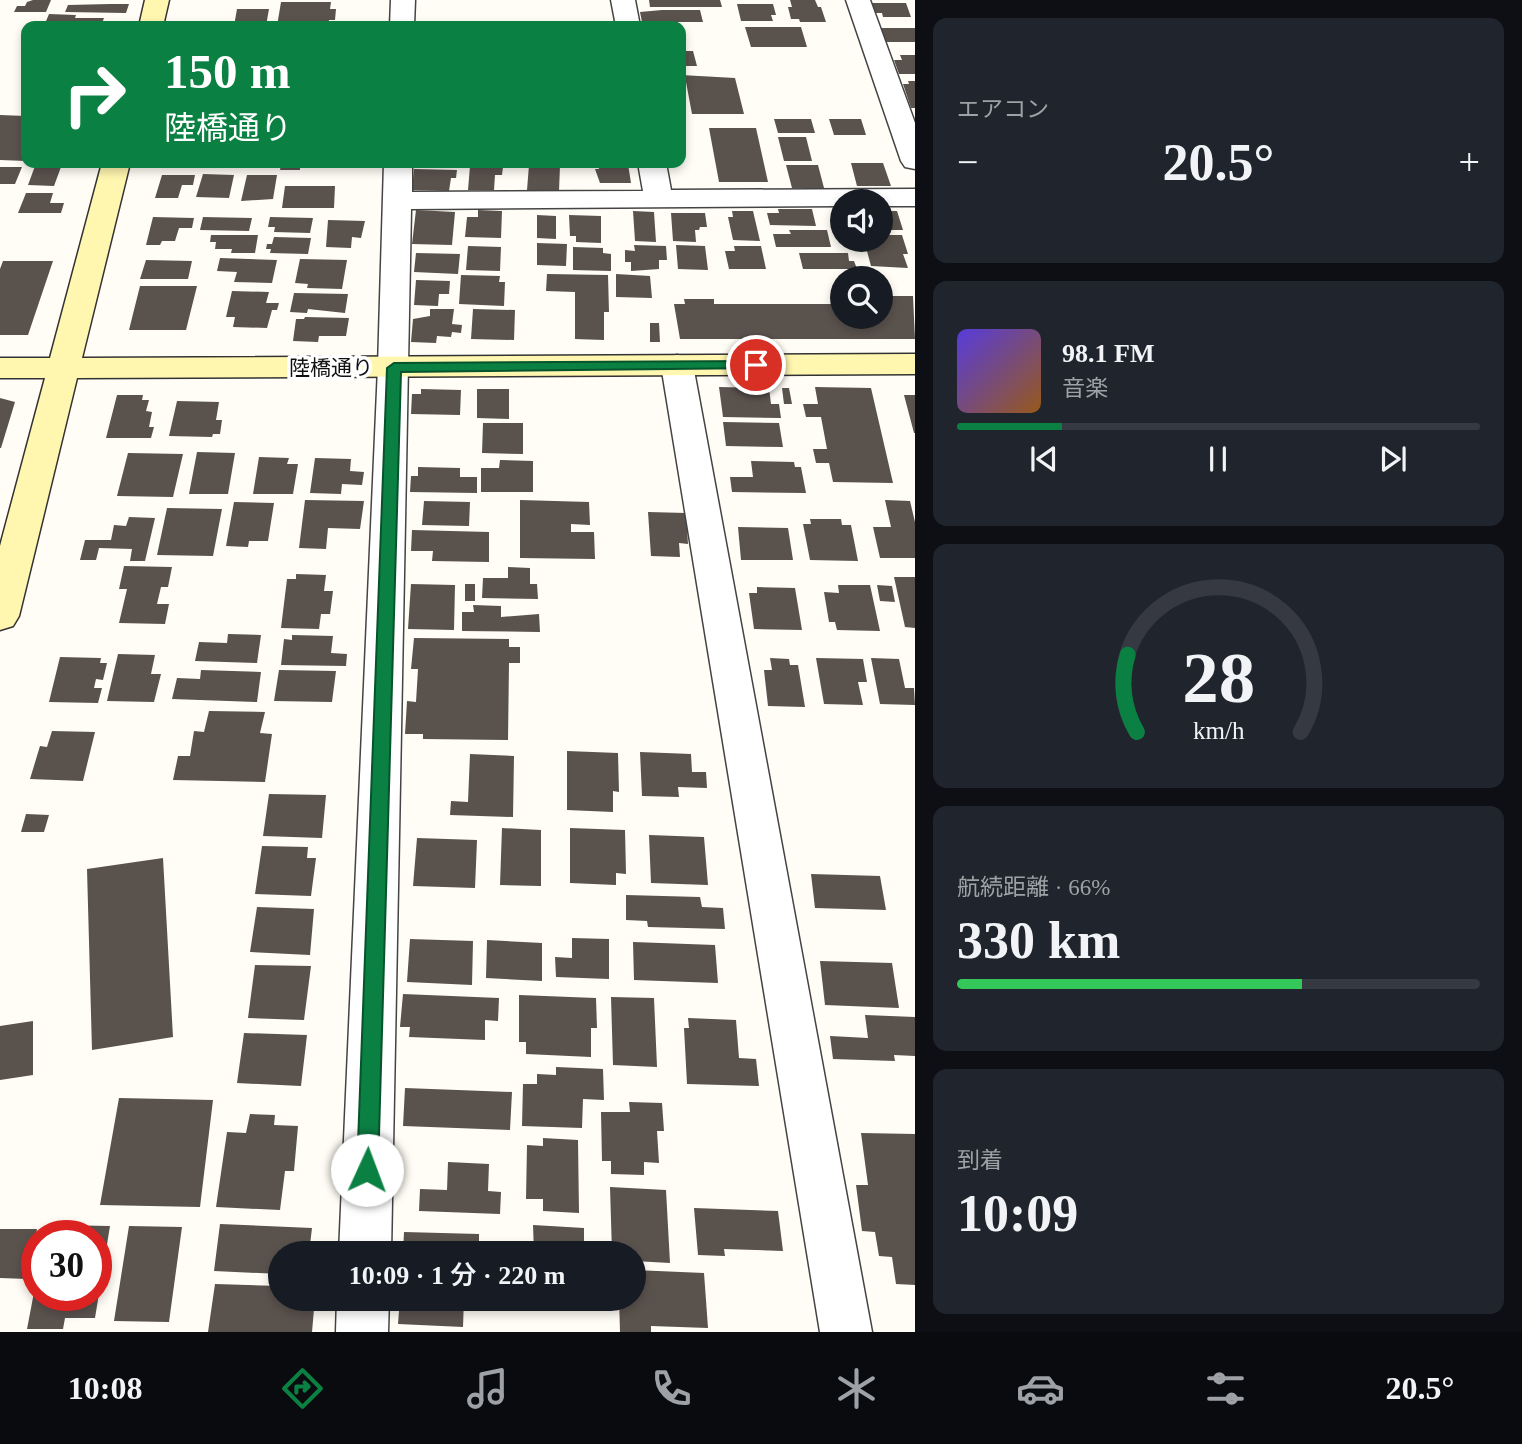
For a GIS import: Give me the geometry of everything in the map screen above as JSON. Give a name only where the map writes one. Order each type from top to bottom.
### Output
[{"type":"street","points":[[151,21],[157,0]]},
{"type":"street","points":[[402,21],[403,0]]},
{"type":"street","points":[[623,0],[627,21]]},
{"type":"street","points":[[858,0],[915,161]]},
{"type":"street","points":[[0,616],[115,168]]},
{"type":"street","points":[[653,168],[658,198]]},
{"type":"street","points":[[365,1241],[394,368],[397,182],[658,198],[915,197]]},
{"type":"street","name":"陸橋通り","points":[[0,368],[915,364]]},
{"type":"street","points":[[677,365],[846,1332]]},
{"type":"street","points":[[362,1332],[363,1311]]},
{"type":"building","points":[[33,0],[51,0],[46,12],[14,12],[17,6],[25,6]]},
{"type":"building","points":[[649,0],[720,0],[722,7],[650,7]]},
{"type":"building","points":[[790,0],[815,0],[818,7],[821,7],[826,22],[800,22],[799,19],[791,19],[788,7],[792,7]]},
{"type":"building","points":[[281,2],[331,2],[330,9],[336,9],[335,20],[278,21]]},
{"type":"building","points":[[871,3],[906,3],[911,17],[883,17],[882,13],[875,13]]},
{"type":"building","points":[[129,4],[126,13],[65,12],[68,5]]},
{"type":"building","points":[[737,4],[773,4],[776,15],[771,15],[773,21],[741,21]]},
{"type":"building","points":[[237,9],[269,9],[267,21],[235,21]]},
{"type":"building","points":[[700,10],[703,22],[642,21],[640,12]]},
{"type":"building","points":[[49,14],[76,15],[75,18],[104,18],[103,21],[46,21]]},
{"type":"building","points":[[745,27],[801,27],[807,47],[751,47]]},
{"type":"building","points":[[881,28],[915,28],[915,42],[886,42]]},
{"type":"building","points":[[686,51],[693,51],[697,66],[686,66]]},
{"type":"building","points":[[900,55],[915,55],[915,74],[899,74],[894,60],[902,60]]},
{"type":"building","points":[[686,75],[735,78],[744,114],[692,114]]},
{"type":"building","points":[[908,81],[915,81],[915,108],[911,108],[903,84],[909,84]]},
{"type":"building","points":[[0,115],[21,116],[21,161],[0,160]]},
{"type":"building","points":[[774,119],[811,119],[815,133],[778,133]]},
{"type":"building","points":[[829,119],[861,119],[866,135],[834,135]]},
{"type":"building","points":[[709,128],[756,128],[768,182],[719,182]]},
{"type":"building","points":[[778,137],[806,137],[812,161],[784,161]]},
{"type":"building","points":[[851,163],[883,163],[891,186],[857,186]]},
{"type":"building","points":[[786,165],[818,165],[824,188],[792,188]]},
{"type":"building","points":[[0,167],[21,167],[15,184],[0,184]]},
{"type":"building","points":[[34,168],[61,168],[54,186],[28,185]]},
{"type":"building","points":[[280,168],[300,168],[300,170]]},
{"type":"building","points":[[470,168],[503,168],[502,175],[495,175],[494,190],[468,190]]},
{"type":"building","points":[[529,168],[560,168],[559,191],[527,190]]},
{"type":"building","points":[[629,168],[631,183],[600,183],[595,169]]},
{"type":"building","points":[[414,169],[457,170],[456,178],[451,178],[449,191],[412,190]]},
{"type":"building","points":[[203,174],[234,175],[229,198],[196,197]]},
{"type":"building","points":[[162,175],[195,175],[193,185],[182,185],[178,198],[155,198]]},
{"type":"building","points":[[247,175],[277,175],[273,199],[241,201]]},
{"type":"building","points":[[285,186],[335,186],[334,208],[282,208]]},
{"type":"building","points":[[26,193],[53,193],[50,203],[64,203],[61,213],[18,213]]},
{"type":"building","points":[[778,209],[812,209],[816,226],[770,225],[767,213],[779,213]]},
{"type":"building","points":[[416,210],[455,212],[452,245],[412,244]]},
{"type":"building","points":[[478,210],[502,211],[501,238],[465,237],[467,217],[478,217]]},
{"type":"building","points":[[633,211],[654,212],[656,242],[635,241]]},
{"type":"building","points":[[732,211],[753,211],[760,241],[733,240],[728,217],[733,217]]},
{"type":"building","points":[[893,211],[897,211],[903,230],[893,230]]},
{"type":"building","points":[[671,213],[705,213],[707,227],[695,230],[696,242],[673,241]]},
{"type":"building","points":[[537,215],[556,216],[556,239],[537,238]]},
{"type":"building","points":[[569,215],[601,216],[601,243],[576,242],[576,236],[570,236]]},
{"type":"building","points":[[153,217],[194,218],[192,228],[179,228],[175,241],[146,245]]},
{"type":"building","points":[[203,217],[252,218],[249,231],[200,230]]},
{"type":"building","points":[[270,217],[313,218],[310,233],[274,232],[275,227],[268,227]]},
{"type":"building","points":[[328,220],[365,221],[361,238],[352,237],[351,248],[326,247]]},
{"type":"building","points":[[789,230],[827,230],[830,247],[776,247],[773,234],[791,234]]},
{"type":"building","points":[[211,235],[258,235],[255,253],[231,253],[232,249],[215,249],[216,242],[210,242]]},
{"type":"building","points":[[893,235],[902,235],[908,254],[903,254],[908,268],[871,266],[867,252],[893,252]]},
{"type":"building","points":[[274,237],[311,238],[308,254],[270,253],[271,249],[266,249],[267,244],[272,244]]},
{"type":"building","points":[[537,243],[567,244],[566,266],[537,265]]},
{"type":"building","points":[[634,245],[666,246],[667,260],[659,260],[659,269],[631,271],[631,262],[625,262],[625,250],[635,251]]},
{"type":"building","points":[[676,245],[705,246],[708,270],[678,269]]},
{"type":"building","points":[[468,246],[501,247],[500,271],[466,270]]},
{"type":"building","points":[[734,246],[761,246],[766,269],[729,269],[725,251],[735,251]]},
{"type":"building","points":[[573,247],[603,248],[603,253],[611,254],[611,271],[573,270]]},
{"type":"building","points":[[416,253],[460,254],[458,274],[414,272]]},
{"type":"building","points":[[799,253],[848,253],[849,261],[854,261],[856,266],[830,266],[830,269],[803,269]]},
{"type":"building","points":[[220,258],[277,260],[272,283],[234,282],[237,272],[217,271]]},
{"type":"building","points":[[300,259],[347,260],[342,289],[307,288],[308,284],[295,283]]},
{"type":"building","points":[[146,260],[192,261],[188,279],[140,279]]},
{"type":"building","points":[[3,261],[53,261],[28,335],[0,335],[0,269]]},
{"type":"building","points":[[547,274],[608,275],[609,312],[604,312],[604,340],[575,339],[575,292],[546,291]]},
{"type":"building","points":[[616,274],[650,276],[652,298],[616,297]]},
{"type":"building","points":[[461,275],[500,276],[499,282],[505,282],[504,306],[459,304]]},
{"type":"building","points":[[416,280],[450,281],[449,294],[439,294],[438,306],[414,305]]},
{"type":"building","points":[[140,286],[197,286],[186,330],[129,330]]},
{"type":"building","points":[[232,291],[269,292],[266,303],[279,303],[277,310],[272,310],[267,328],[233,327],[235,317],[226,317]]},
{"type":"building","points":[[294,293],[348,294],[345,313],[308,309],[307,313],[290,312]]},
{"type":"building","points":[[893,296],[913,296],[915,339],[680,339],[674,304],[685,304],[684,299],[714,299],[714,304],[830,304],[830,329],[893,329]]},
{"type":"building","points":[[430,309],[454,309],[452,324],[462,325],[461,333],[452,332],[451,337],[437,336],[436,343],[411,342],[413,319],[430,316]]},
{"type":"building","points":[[473,309],[515,310],[514,340],[471,339]]},
{"type":"building","points":[[349,318],[346,336],[319,336],[318,342],[293,341],[296,319]]},
{"type":"building","points":[[650,323],[659,323],[660,342],[650,342]]},
{"type":"building","points":[[719,387],[769,388],[771,404],[779,404],[781,418],[723,417]]},
{"type":"building","points":[[815,387],[871,388],[893,483],[833,482],[829,463],[816,463],[813,449],[827,449],[821,417],[806,417],[803,404],[818,404]]},
{"type":"building","points":[[782,388],[789,388],[792,404],[784,404]]},
{"type":"building","points":[[421,389],[461,390],[460,415],[411,414],[412,394],[421,394]]},
{"type":"building","points":[[477,389],[509,389],[509,419],[477,418]]},
{"type":"building","points":[[117,395],[143,395],[142,400],[149,400],[146,411],[152,412],[149,427],[154,427],[151,438],[106,438]]},
{"type":"building","points":[[904,395],[915,395],[915,433],[914,433]]},
{"type":"building","points":[[0,398],[15,402],[1,448],[0,448]]},
{"type":"building","points":[[177,401],[219,402],[216,420],[222,420],[220,434],[213,434],[212,437],[169,436]]},
{"type":"building","points":[[723,422],[779,423],[783,447],[726,446]]},
{"type":"building","points":[[483,423],[523,423],[523,454],[482,453]]},
{"type":"building","points":[[197,452],[235,453],[228,494],[189,494]]},
{"type":"building","points":[[128,453],[183,454],[173,497],[117,496]]},
{"type":"building","points":[[259,457],[289,458],[287,464],[298,464],[293,494],[253,494]]},
{"type":"building","points":[[315,458],[351,459],[350,471],[364,472],[362,485],[342,484],[341,494],[310,493]]},
{"type":"building","points":[[500,460],[533,461],[533,492],[481,492],[481,468],[499,468]]},
{"type":"building","points":[[751,461],[794,462],[795,467],[801,467],[806,493],[732,492],[730,477],[753,477]]},
{"type":"building","points":[[418,467],[460,468],[460,477],[477,477],[477,493],[410,492],[411,476],[418,476]]},
{"type":"building","points":[[305,500],[364,501],[360,529],[328,528],[326,549],[299,548]]},
{"type":"building","points":[[520,500],[589,502],[590,525],[571,524],[571,532],[594,532],[595,559],[520,558]]},
{"type":"building","points":[[885,500],[910,501],[915,522],[915,558],[880,558],[873,527],[891,527]]},
{"type":"building","points":[[424,501],[470,502],[469,526],[422,525]]},
{"type":"building","points":[[234,502],[274,503],[268,541],[249,541],[248,547],[226,546]]},
{"type":"building","points":[[167,508],[222,509],[213,556],[157,555]]},
{"type":"building","points":[[648,512],[686,513],[688,544],[679,543],[680,557],[651,556]]},
{"type":"building","points":[[129,517],[155,518],[145,561],[130,561],[132,549],[99,548],[96,560],[80,560],[85,540],[111,540],[114,525],[126,526]]},
{"type":"building","points":[[810,519],[841,519],[842,525],[851,525],[858,561],[810,560],[803,524],[811,524]]},
{"type":"building","points":[[738,527],[788,528],[793,560],[741,560]]},
{"type":"building","points":[[412,530],[489,532],[489,562],[432,561],[433,551],[411,551]]},
{"type":"building","points":[[124,566],[172,567],[168,587],[161,587],[157,604],[169,604],[165,624],[119,623],[127,589],[119,589]]},
{"type":"building","points":[[508,567],[530,568],[530,584],[537,584],[538,599],[482,598],[483,578],[508,578]]},
{"type":"building","points":[[296,574],[326,575],[324,591],[333,591],[330,614],[321,614],[319,629],[281,628],[287,579],[296,579]]},
{"type":"building","points":[[894,577],[915,577],[915,628],[905,627]]},
{"type":"building","points":[[411,584],[455,585],[454,630],[408,629]]},
{"type":"building","points":[[465,584],[475,584],[475,601],[465,601]]},
{"type":"building","points":[[838,585],[870,585],[880,631],[837,630],[835,622],[829,622],[824,592],[839,593]]},
{"type":"building","points":[[877,585],[892,586],[895,602],[880,601]]},
{"type":"building","points":[[757,587],[795,588],[802,630],[754,629],[749,593],[757,593]]},
{"type":"building","points":[[473,605],[501,606],[501,617],[539,614],[540,632],[462,631],[462,612],[474,612]]},
{"type":"building","points":[[228,634],[261,635],[257,663],[195,661],[199,642],[227,643]]},
{"type":"building","points":[[292,635],[333,636],[331,653],[347,654],[346,666],[281,665],[284,639],[292,640]]},
{"type":"building","points":[[414,638],[509,639],[509,647],[520,647],[520,663],[509,663],[508,740],[423,739],[423,734],[405,734],[407,701],[416,702],[418,669],[411,669]]},
{"type":"building","points":[[118,654],[155,655],[151,674],[161,674],[154,702],[107,701]]},
{"type":"building","points":[[60,657],[101,658],[100,663],[107,663],[103,680],[96,679],[94,688],[102,688],[98,703],[49,702]]},
{"type":"building","points":[[770,658],[789,659],[790,665],[798,665],[805,707],[768,706],[764,670],[772,670]]},
{"type":"building","points":[[816,658],[863,659],[867,682],[858,682],[863,705],[824,704]]},
{"type":"building","points":[[871,658],[899,659],[905,688],[914,688],[915,705],[880,704]]},
{"type":"building","points":[[201,670],[261,672],[257,702],[172,699],[177,678],[200,679]]},
{"type":"building","points":[[279,670],[336,671],[332,702],[274,701]]},
{"type":"building","points":[[209,711],[265,712],[260,733],[272,734],[265,782],[173,780],[178,756],[190,756],[194,731],[204,732]]},
{"type":"building","points":[[52,731],[95,732],[83,781],[30,779],[40,746],[47,747]]},
{"type":"building","points":[[567,751],[618,753],[619,792],[613,791],[613,812],[567,810]]},
{"type":"building","points":[[640,752],[691,754],[692,772],[706,772],[707,788],[678,787],[679,797],[642,796]]},
{"type":"building","points":[[470,754],[514,756],[513,817],[450,815],[451,801],[468,802]]},
{"type":"building","points":[[269,794],[326,795],[322,838],[263,836]]},
{"type":"building","points":[[26,814],[49,815],[44,832],[21,832]]},
{"type":"building","points":[[502,828],[541,830],[541,886],[500,885]]},
{"type":"building","points":[[570,828],[625,830],[626,874],[616,873],[616,885],[570,883]]},
{"type":"building","points":[[649,835],[704,837],[708,885],[651,883]]},
{"type":"building","points":[[417,838],[477,840],[475,888],[413,886]]},
{"type":"building","points":[[262,846],[308,847],[307,858],[316,858],[311,896],[255,894]]},
{"type":"building","points":[[163,858],[173,1037],[92,1050],[87,869]]},
{"type":"building","points":[[811,874],[880,876],[886,910],[815,908]]},
{"type":"building","points":[[626,895],[700,897],[702,907],[723,908],[725,929],[648,927],[647,921],[626,920]]},
{"type":"building","points":[[257,907],[314,909],[310,955],[250,952]]},
{"type":"building","points":[[572,938],[609,939],[609,979],[556,977],[555,957],[572,958]]},
{"type":"building","points":[[410,939],[473,941],[472,985],[407,982]]},
{"type":"building","points":[[487,940],[542,943],[542,981],[486,978]]},
{"type":"building","points":[[633,942],[715,945],[718,983],[634,980]]},
{"type":"building","points":[[820,961],[892,963],[899,1008],[825,1005]]},
{"type":"building","points":[[255,965],[311,966],[304,1020],[248,1018]]},
{"type":"building","points":[[403,994],[499,998],[498,1021],[485,1020],[485,1040],[409,1037],[410,1027],[400,1027]]},
{"type":"building","points":[[519,995],[596,998],[597,1028],[591,1028],[591,1057],[526,1054],[526,1042],[519,1042]]},
{"type":"building","points":[[611,997],[654,998],[657,1067],[613,1065]]},
{"type":"building","points":[[865,1015],[915,1017],[915,1056],[894,1055],[895,1061],[833,1059],[830,1036],[868,1038]]},
{"type":"building","points":[[688,1018],[736,1020],[739,1058],[756,1059],[759,1086],[687,1084],[684,1028],[689,1028]]},
{"type":"building","points":[[33,1021],[33,1075],[0,1080],[0,1026]]},
{"type":"building","points":[[244,1033],[307,1035],[301,1086],[237,1083]]},
{"type":"building","points":[[556,1067],[603,1069],[604,1100],[583,1099],[582,1128],[522,1126],[523,1084],[537,1084],[537,1074],[556,1075]]},
{"type":"building","points":[[405,1088],[512,1092],[510,1130],[403,1126]]},
{"type":"building","points":[[119,1098],[213,1100],[200,1207],[100,1205]]},
{"type":"building","points":[[629,1102],[662,1103],[664,1131],[657,1131],[659,1163],[644,1162],[644,1175],[611,1174],[611,1161],[602,1161],[601,1112],[630,1112]]},
{"type":"building","points":[[250,1114],[275,1115],[274,1125],[298,1126],[294,1171],[285,1171],[280,1210],[216,1207],[227,1132],[246,1133]]},
{"type":"building","points":[[861,1133],[915,1134],[915,1285],[896,1284],[892,1257],[879,1256],[875,1232],[862,1231],[856,1185],[868,1185]]},
{"type":"building","points":[[543,1138],[578,1140],[579,1213],[543,1211],[543,1199],[526,1199],[527,1145],[543,1146]]},
{"type":"building","points":[[448,1162],[489,1164],[488,1191],[501,1192],[500,1214],[419,1211],[420,1189],[447,1190]]},
{"type":"building","points":[[610,1187],[666,1190],[670,1263],[646,1262],[646,1241],[612,1241]]},
{"type":"building","points":[[694,1208],[778,1211],[783,1251],[724,1249],[725,1256],[698,1255]]},
{"type":"building","points":[[220,1224],[312,1228],[310,1241],[268,1241],[268,1273],[214,1271]]},
{"type":"building","points":[[533,1225],[584,1228],[584,1241],[534,1241]]},
{"type":"building","points":[[129,1226],[182,1227],[169,1322],[114,1321]]},
{"type":"building","points":[[0,1229],[21,1229],[21,1279],[0,1278]]},
{"type":"building","points":[[404,1232],[479,1234],[479,1241],[404,1241]]},
{"type":"building","points":[[646,1271],[704,1273],[708,1328],[651,1326],[651,1332],[620,1332],[619,1311],[646,1311]]},
{"type":"building","points":[[215,1284],[268,1286],[268,1311],[314,1311],[312,1332],[208,1332]]},
{"type":"building","points":[[30,1311],[96,1311],[95,1318],[65,1318],[63,1329],[27,1329]]},
{"type":"building","points":[[399,1311],[464,1311],[463,1327],[398,1324]]},
{"type":"route","points":[[367,1170],[394,368],[756,365]]}]
